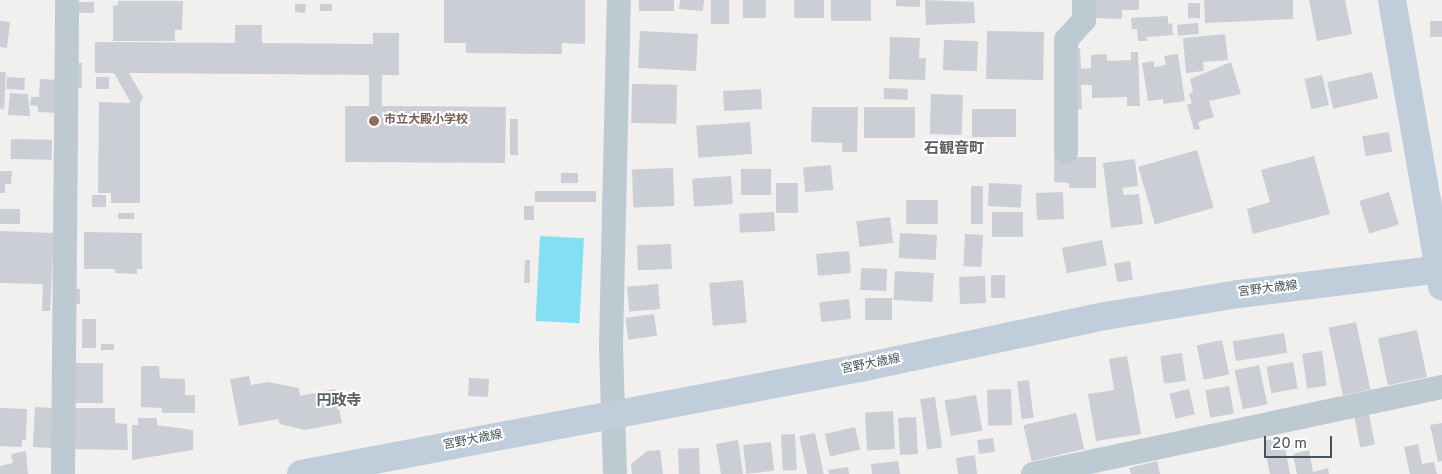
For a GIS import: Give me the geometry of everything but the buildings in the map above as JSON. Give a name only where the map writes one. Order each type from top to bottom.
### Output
[{"type":"main road","points":[[1392,0],[1441,275]]},
{"type":"main road","name":"宮野大歳線","points":[[301,474],[612,413],[860,368],[1105,316],[1238,294],[1441,275]]},
{"type":"street","points":[[63,474],[67,0]]},
{"type":"street","points":[[615,474],[612,413],[619,0]]},
{"type":"street","points":[[1066,152],[1066,40],[1084,20],[1084,0]]},
{"type":"street","points":[[1033,474],[1442,387]]},
{"type":"water","points":[[540,236],[584,238],[579,323],[536,321]]},
{"type":"place","name":"市立大殿小学校","points":[[374,121]]},
{"type":"district","name":"石観音町","points":[[954,150]]},
{"type":"district","name":"円政寺","points":[[339,402]]}]
